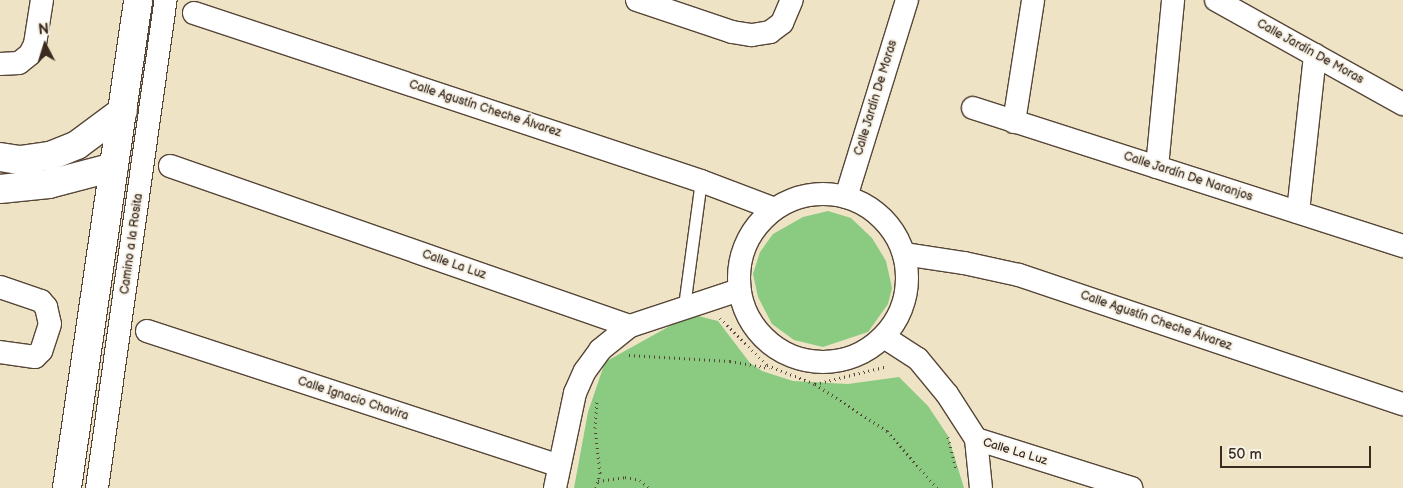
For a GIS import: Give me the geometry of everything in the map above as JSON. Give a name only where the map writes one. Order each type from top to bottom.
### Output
[{"type":"street","points":[[0,64],[19,63],[30,54],[35,44],[42,0]]},
{"type":"street","points":[[67,488],[138,0]]},
{"type":"street","name":"Camino a la Rosita","points":[[97,488],[166,0]]},
{"type":"street","points":[[643,1],[732,32],[752,35],[770,32],[782,23],[792,0]]},
{"type":"street","name":"Calle Jardín De Moras","points":[[846,197],[907,0]]},
{"type":"street","points":[[1014,122],[1033,0]]},
{"type":"street","points":[[1157,167],[1173,0]]},
{"type":"street","name":"Calle Jardín De Moras","points":[[1216,0],[1403,104]]},
{"type":"street","name":"Calle Agustín Cheche Álvarez","points":[[194,13],[701,181],[775,209]]},
{"type":"street","points":[[1298,212],[1315,55]]},
{"type":"street","name":"Calle Jardín De Naranjos","points":[[973,108],[1403,246]]},
{"type":"street","points":[[0,157],[20,160],[50,156],[77,144],[123,111]]},
{"type":"street","points":[[0,189],[49,184],[114,166]]},
{"type":"street","name":"Calle La Luz","points":[[170,166],[630,326]]},
{"type":"street","points":[[822,194],[846,197],[866,205],[883,218],[896,235],[904,254],[908,276],[905,298],[897,319],[884,337],[862,353],[836,362],[810,362],[784,353],[763,337],[747,316],[739,290],[740,263],[746,242],[758,224],[775,209],[797,198],[822,194]]},
{"type":"street","name":"Calle Agustín Cheche Álvarez","points":[[904,254],[964,263],[1019,275],[1403,404]]},
{"type":"street","points":[[0,287],[41,302],[46,307],[50,324],[41,351],[35,357],[0,352]]},
{"type":"street","points":[[555,488],[575,393],[585,371],[600,350],[630,326],[684,306],[739,290]]},
{"type":"street","name":"Calle Ignacio Chavira","points":[[147,331],[559,466]]},
{"type":"street","name":"Calle La Luz","points":[[884,337],[918,360],[947,394],[976,439],[1131,488]]},
{"type":"street","points":[[976,439],[982,488]]},
{"type":"lane","points":[[684,306],[701,181]]},
{"type":"path","points":[[716,315],[732,328],[767,365],[815,384],[844,400],[886,431],[936,488]]},
{"type":"path","points":[[620,354],[730,361],[774,369]]},
{"type":"path","points":[[815,384],[894,366]]},
{"type":"path","points":[[596,488],[598,480],[595,428],[599,393]]},
{"type":"path","points":[[948,435],[957,473]]},
{"type":"path","points":[[598,480],[625,477],[640,480],[649,488]]},
{"type":"green space","points":[[828,211],[851,218],[872,238],[886,261],[892,288],[888,304],[868,332],[823,347],[794,340],[772,324],[758,297],[753,274],[760,252],[773,234],[803,217]]},
{"type":"green space","points":[[698,316],[718,321],[750,363],[762,371],[793,381],[848,384],[899,377],[928,406],[948,436],[964,488],[574,488],[588,412],[605,362],[677,322]]}]
